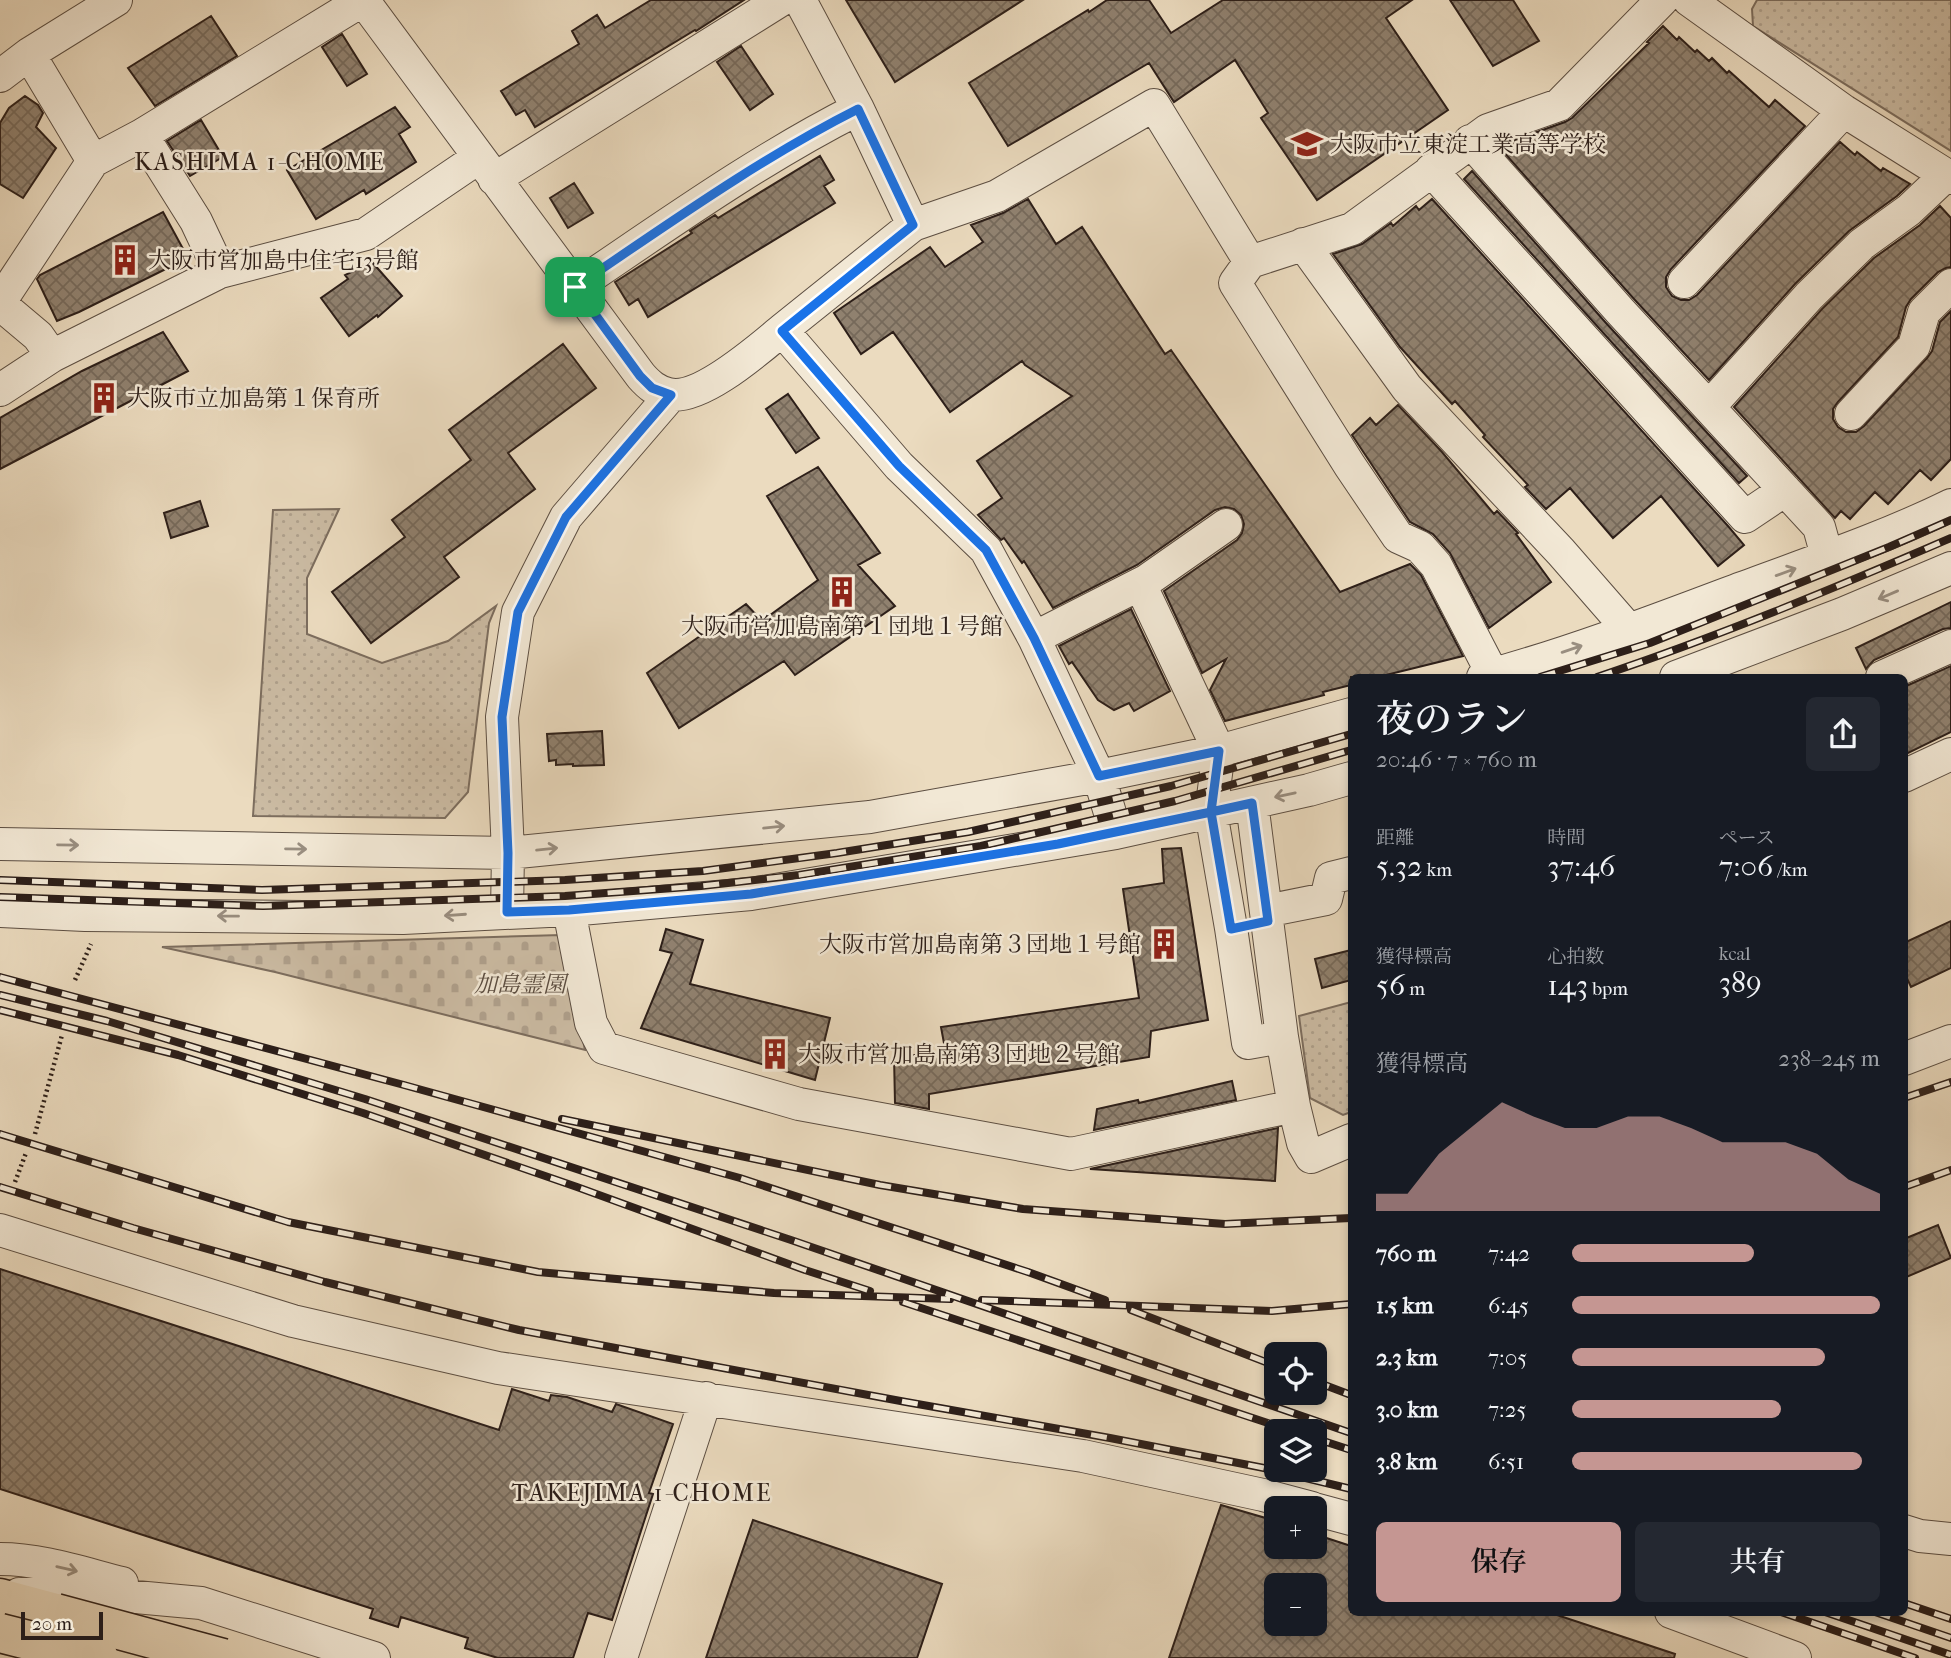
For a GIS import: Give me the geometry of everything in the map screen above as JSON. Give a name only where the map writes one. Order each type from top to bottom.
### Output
[{"type":"highway","points":[[0,1597],[223,1658]]},
{"type":"highway","points":[[0,1633],[99,1658]]},
{"type":"street","points":[[52,356],[38,337],[0,303],[93,162],[363,0],[640,376],[652,388],[671,395],[697,390],[741,364],[913,225],[997,196],[1154,106],[1250,262]]},
{"type":"street","points":[[0,390],[52,356],[220,272],[366,234],[486,169],[781,0]]},
{"type":"street","points":[[800,0],[858,109],[913,225]]},
{"type":"street","points":[[1487,674],[1436,565],[1420,547],[1398,537],[1235,283],[1250,262],[1352,229],[1488,130],[1559,105],[1662,0]]},
{"type":"street","points":[[0,76],[103,3]]},
{"type":"street","points":[[1707,5],[1844,111],[1949,176],[1862,244],[1809,296],[1709,407]]},
{"type":"street","points":[[29,54],[93,162]]},
{"type":"street","points":[[575,287],[721,189],[858,109]]},
{"type":"street","points":[[1684,282],[1844,111]]},
{"type":"street","points":[[142,135],[196,221],[220,272]]},
{"type":"street","points":[[1470,141],[1620,311],[1819,527],[1827,556]]},
{"type":"street","points":[[1432,170],[1745,517],[1785,490]]},
{"type":"street","points":[[1303,244],[1407,388],[1562,552],[1629,630]]},
{"type":"street","points":[[1851,414],[1914,346],[1924,312],[1951,285]]},
{"type":"street","points":[[782,331],[899,466],[986,550],[1034,638],[1099,776],[1116,833]]},
{"type":"street","points":[[507,912],[508,853],[502,717],[518,612],[566,517],[671,395]]},
{"type":"street","points":[[1921,519],[1951,487]]},
{"type":"street","points":[[1494,674],[1629,630],[1827,556],[1951,505]]},
{"type":"street","points":[[1034,638],[1140,584],[1226,525]]},
{"type":"street","points":[[1684,674],[1842,614],[1951,568]]},
{"type":"street","points":[[1140,584],[1219,751],[1211,812],[1248,1043],[1282,1037]]},
{"type":"street","points":[[1889,674],[1951,646]]},
{"type":"street","points":[[0,844],[508,853],[870,817],[1099,776],[1219,751],[1348,715]]},
{"type":"street","points":[[1908,774],[1951,754]]},
{"type":"street","points":[[0,911],[85,915],[403,918],[569,910],[751,894],[1116,833],[1348,779]]},
{"type":"street","points":[[1252,803],[1282,1037],[1303,1143],[1311,1157],[1348,1141]]},
{"type":"street","points":[[1231,929],[1326,900],[1331,878],[1348,874]]},
{"type":"street","points":[[569,910],[591,1023],[604,1048],[799,1104],[1071,1154],[1294,1106]]},
{"type":"street","points":[[1908,1057],[1951,1041]]},
{"type":"street","points":[[0,1230],[293,1321],[498,1368],[1083,1456],[1267,1496]]},
{"type":"street","points":[[621,1658],[706,1398]]},
{"type":"street","points":[[1327,1513],[1348,1518]]},
{"type":"street","points":[[1908,1532],[1951,1539]]},
{"type":"street","points":[[0,1559],[62,1567],[201,1603],[374,1658]]},
{"type":"street","points":[[0,1597],[25,1594],[103,1594],[201,1603]]},
{"type":"street","points":[[11,1658],[128,1614],[201,1603]]},
{"type":"street","points":[[171,1658],[201,1603]]},
{"type":"street","points":[[1682,1616],[1795,1658]]},
{"type":"path","points":[[75,980],[93,938]]},
{"type":"path","points":[[35,1134],[62,1035]]},
{"type":"path","points":[[15,1182],[26,1153]]},
{"type":"green space","points":[[1757,0],[1951,0],[1951,151],[1753,26],[1752,9]]},
{"type":"green space","points":[[339,509],[307,578],[307,634],[382,663],[448,641],[496,606],[489,623],[468,792],[445,818],[253,816],[273,510]]},
{"type":"green space","name":"加島霊園","points":[[561,935],[585,1050],[275,972],[162,947]]},
{"type":"green space","points":[[1348,1003],[1348,1113],[1343,1115],[1310,1098],[1299,1016]]},
{"type":"building","points":[[651,0],[744,0],[535,127],[525,110],[516,115],[501,91],[579,44],[572,31],[597,15],[605,28]]},
{"type":"building","points":[[846,0],[1023,0],[895,82]]},
{"type":"building","points":[[1107,0],[1149,0],[1171,33],[1223,0],[1412,0],[1386,18],[1448,110],[1317,200],[1261,118],[1268,113],[1235,60],[1174,102],[1149,63],[1008,146],[969,83]]},
{"type":"building","points":[[1450,0],[1513,0],[1539,41],[1493,66]]},
{"type":"building","points":[[211,16],[237,56],[155,106],[128,68]]},
{"type":"building","points":[[1663,26],[1695,52],[1697,50],[1709,61],[1712,58],[1769,107],[1775,100],[1805,126],[1671,269],[1666,277],[1666,287],[1672,296],[1689,300],[1697,295],[1840,142],[1881,171],[1883,168],[1910,184],[1849,231],[1795,284],[1709,380],[1500,148],[1572,118]]},
{"type":"building","points":[[342,34],[367,74],[347,86],[322,47]]},
{"type":"building","points":[[741,46],[773,94],[750,110],[717,62]]},
{"type":"building","points":[[25,96],[38,105],[43,113],[36,127],[56,148],[23,198],[0,184],[0,123],[9,108]]},
{"type":"building","points":[[395,107],[410,127],[399,134],[416,162],[366,194],[364,190],[316,219],[287,170]]},
{"type":"building","points":[[201,120],[223,157],[190,176],[167,141]]},
{"type":"building","points":[[820,156],[834,180],[824,186],[835,203],[648,317],[638,299],[629,305],[615,282],[692,233],[690,231],[715,215],[718,218]]},
{"type":"building","points":[[1472,171],[1606,323],[1747,476],[1739,483],[1464,179]]},
{"type":"building","points":[[574,183],[593,213],[568,228],[550,198]]},
{"type":"building","points":[[1028,199],[1056,244],[1082,227],[1165,354],[1171,350],[1340,592],[1410,564],[1421,575],[1463,656],[1390,674],[1348,674],[1348,686],[1323,692],[1324,695],[1225,721],[1210,690],[1226,659],[1202,673],[1164,591],[1237,540],[1244,524],[1241,515],[1234,509],[1225,507],[1215,510],[1137,565],[1053,608],[1024,561],[1022,563],[1004,538],[1001,540],[978,515],[1002,498],[977,461],[1072,396],[1022,361],[950,412],[893,332],[861,354],[834,313],[930,247],[945,267],[983,242],[971,225],[1003,213]]},
{"type":"building","points":[[1432,199],[1744,545],[1718,566],[1661,496],[1613,538],[1570,488],[1546,509],[1525,487],[1528,485],[1483,437],[1485,435],[1455,401],[1452,404],[1400,347],[1333,254],[1362,244],[1391,223],[1393,226],[1416,206],[1419,210]]},
{"type":"building","points":[[1940,206],[1951,218],[1951,267],[1938,272],[1911,299],[1906,307],[1898,337],[1838,402],[1833,409],[1833,419],[1838,427],[1846,432],[1856,432],[1864,426],[1927,358],[1932,351],[1940,322],[1951,311],[1951,459],[1931,480],[1920,470],[1888,504],[1875,492],[1850,519],[1841,511],[1835,518],[1734,407],[1822,309],[1874,258],[1920,225]]},
{"type":"building","name":"大阪市営加島中住宅13号館","points":[[163,212],[188,258],[57,321],[37,279],[40,275]]},
{"type":"building","points":[[372,262],[402,296],[378,317],[377,315],[349,336],[321,298],[348,279],[345,275]]},
{"type":"building","name":"大阪市立加島第１保育所","points":[[163,332],[188,371],[0,469],[0,418],[82,371]]},
{"type":"building","points":[[563,344],[596,388],[508,453],[535,489],[444,557],[459,577],[371,643],[332,592],[405,537],[392,520],[471,460],[449,430]]},
{"type":"building","points":[[788,394],[819,438],[796,453],[766,409]]},
{"type":"building","points":[[1398,405],[1494,514],[1497,511],[1518,533],[1516,534],[1551,582],[1489,628],[1450,553],[1433,534],[1410,522],[1352,435],[1370,418],[1376,425]]},
{"type":"building","name":"大阪市営加島南第１団地１号館","points":[[818,467],[880,553],[858,565],[895,606],[795,675],[784,661],[679,728],[647,673],[746,604],[762,621],[818,580],[767,496]]},
{"type":"building","points":[[200,501],[208,526],[171,538],[164,513]]},
{"type":"building","points":[[1951,602],[1951,628],[1943,629],[1874,660],[1866,669],[1856,648]]},
{"type":"building","points":[[1131,609],[1170,691],[1134,711],[1129,703],[1114,710],[1098,700],[1072,662],[1069,664],[1059,646]]},
{"type":"building","points":[[1951,666],[1951,732],[1908,753],[1908,685]]},
{"type":"building","points":[[602,731],[604,765],[556,765],[556,760],[549,761],[547,734]]},
{"type":"building","name":"大阪市営加島南第３団地１号館","points":[[1181,848],[1208,1020],[1151,1031],[1149,1057],[929,1094],[929,1109],[895,1103],[894,1056],[946,1054],[941,1027],[1139,998],[1123,889],[1164,883],[1162,849]]},
{"type":"building","points":[[1951,921],[1951,968],[1911,987],[1908,981],[1908,941]]},
{"type":"building","name":"大阪市営加島南第３団地２号館","points":[[666,929],[703,940],[690,984],[830,1018],[815,1080],[641,1028],[672,953],[660,950]]},
{"type":"building","points":[[1348,951],[1348,981],[1322,988],[1315,959]]},
{"type":"building","points":[[1232,1081],[1236,1100],[1094,1130],[1097,1109],[1138,1100],[1139,1103]]},
{"type":"building","points":[[1278,1128],[1275,1181],[1090,1169]]},
{"type":"building","points":[[1938,1225],[1951,1258],[1908,1276],[1908,1237]]},
{"type":"building","points":[[0,1269],[499,1430],[512,1389],[549,1401],[551,1395],[567,1397],[612,1412],[616,1404],[673,1424],[649,1493],[653,1494],[612,1620],[588,1613],[573,1658],[498,1658],[465,1648],[468,1638],[401,1617],[398,1627],[370,1618],[373,1609],[0,1489]]},
{"type":"building","points":[[1221,1505],[1264,1518],[1264,1559],[1327,1559],[1327,1538],[1348,1545],[1348,1616],[1560,1616],[1675,1654],[1674,1658],[1169,1658]]},
{"type":"building","points":[[753,1520],[942,1584],[917,1658],[706,1658]]},
{"type":"railway","points":[[1550,674],[1650,643],[1951,520]]},
{"type":"railway","points":[[1605,674],[1776,611],[1951,538]]},
{"type":"railway","points":[[0,880],[262,890],[565,880],[703,871],[968,832],[1171,786],[1348,735]]},
{"type":"railway","points":[[0,897],[263,906],[565,896],[701,886],[799,875],[981,846],[1175,801],[1348,751]]},
{"type":"railway","points":[[0,977],[740,1178],[1028,1272],[1105,1300]]},
{"type":"railway","points":[[0,995],[107,1021],[365,1099],[791,1240],[1348,1432]]},
{"type":"railway","points":[[0,1010],[178,1055],[363,1113],[870,1291]]},
{"type":"railway","points":[[1908,1097],[1951,1082]]},
{"type":"railway","points":[[562,1119],[880,1185],[1023,1209],[1225,1224],[1348,1218]]},
{"type":"railway","points":[[0,1134],[288,1222],[538,1272],[774,1293],[950,1299]]},
{"type":"railway","points":[[1908,1186],[1951,1170]]},
{"type":"railway","points":[[0,1187],[325,1282],[519,1330],[1110,1438],[1264,1468],[1348,1488]]},
{"type":"railway","points":[[982,1300],[1272,1311],[1348,1304]]},
{"type":"railway","points":[[903,1302],[1264,1422]]},
{"type":"railway","points":[[1131,1310],[1264,1361]]},
{"type":"railway","points":[[1327,1386],[1348,1394]]},
{"type":"railway","points":[[1327,1442],[1348,1449]]},
{"type":"railway","points":[[1908,1604],[1951,1619]]},
{"type":"railway","points":[[1793,1616],[1915,1658]]},
{"type":"railway","points":[[1837,1616],[1951,1655]]},
{"type":"railway","points":[[1887,1616],[1951,1638]]},
{"type":"place","name":"大阪市立東淀工業高等学校","points":[[1307,144]]},
{"type":"place","name":"大阪市営加島中住宅13号館","points":[[125,260]]},
{"type":"place","name":"大阪市立加島第１保育所","points":[[104,398]]},
{"type":"place","name":"大阪市営加島南第１団地１号館","points":[[842,592]]},
{"type":"place","name":"大阪市営加島南第３団地１号館","points":[[1164,944]]},
{"type":"place","name":"大阪市営加島南第３団地２号館","points":[[775,1054]]},
{"type":"district","name":"KASHIMA 1-CHOME","points":[[260,162]]},
{"type":"district","name":"TAKEJIMA 1-CHOME","points":[[642,1493]]},
{"type":"route","points":[[575,287],[640,376],[652,388],[671,395],[566,517],[518,612],[502,717],[508,853],[507,912],[569,910],[751,894],[1058,844],[1211,812],[1231,929],[1268,921],[1252,803],[1211,812],[1219,751],[1099,776],[1034,638],[986,550],[899,466],[782,331],[913,225],[858,109],[721,189],[575,287]]}]
